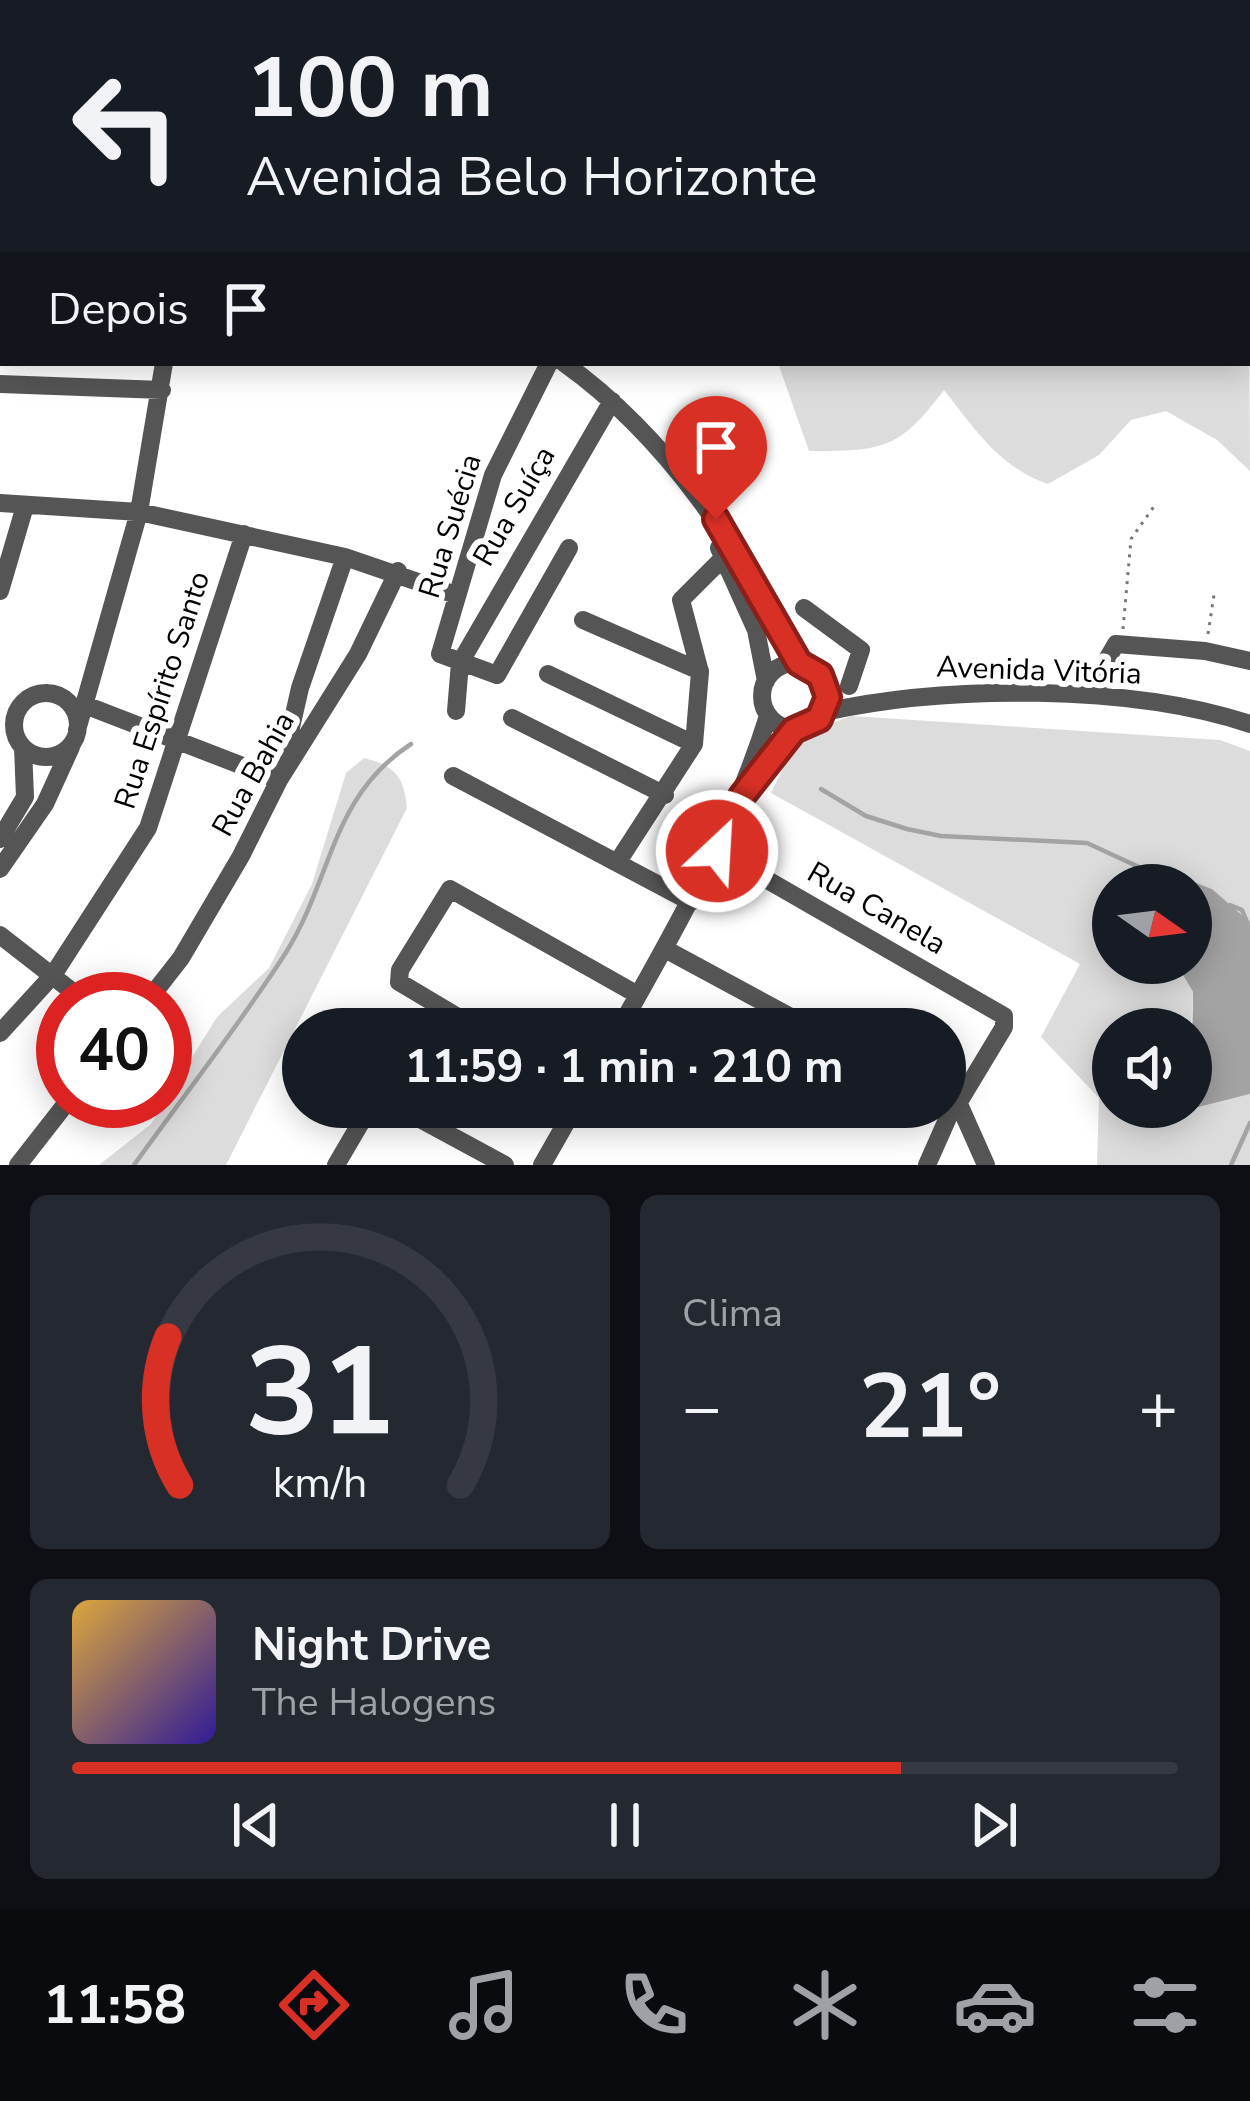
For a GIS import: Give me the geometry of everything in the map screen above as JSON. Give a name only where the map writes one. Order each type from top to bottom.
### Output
[{"type":"street","points":[[0,869],[45,804],[75,736],[139,512],[164,366]]},
{"type":"street","name":"Rua Suécia","points":[[460,663],[440,654],[450,633],[456,595],[493,476],[548,366]]},
{"type":"street","points":[[568,366],[612,401],[716,519],[799,663]]},
{"type":"street","points":[[0,384],[163,390]]},
{"type":"street","name":"Rua Suíça","points":[[456,711],[460,663],[612,401]]},
{"type":"street","points":[[631,1008],[717,851],[742,796],[768,716],[756,630],[724,557],[674,471]]},
{"type":"street","points":[[0,503],[139,512],[345,557],[456,595]]},
{"type":"street","points":[[0,591],[25,506]]},
{"type":"street","name":"Rua Espírito Santo","points":[[54,972],[140,844],[180,742],[244,534]]},
{"type":"street","points":[[460,663],[497,675],[568,548]]},
{"type":"street","points":[[85,705],[279,780],[300,688],[345,557]]},
{"type":"street","points":[[617,863],[694,744],[700,671],[681,600],[724,557]]},
{"type":"street","name":"Rua Bahia","points":[[171,972],[279,780],[358,654],[398,572]]},
{"type":"street","points":[[789,644],[809,612],[861,650],[848,686]]},
{"type":"street","points":[[583,620],[700,671]]},
{"type":"street","points":[[1102,696],[1109,651],[1122,643],[1250,661]]},
{"type":"street","points":[[742,796],[794,730],[812,725],[824,712],[825,682],[814,669],[799,663],[779,667],[766,680]]},
{"type":"street","points":[[548,674],[694,744]]},
{"type":"street","name":"Avenida Vitória","points":[[825,682],[896,696],[1102,696],[1210,711],[1250,724]]},
{"type":"street","points":[[0,839],[25,796],[14,724],[20,708],[40,694],[56,695],[70,704],[75,736]]},
{"type":"street","name":"Avenida Vitória","points":[[824,712],[896,696]]},
{"type":"street","points":[[768,716],[794,730]]},
{"type":"street","points":[[512,718],[665,795]]},
{"type":"street","points":[[0,721],[37,756],[53,757],[75,736]]},
{"type":"street","points":[[453,776],[691,902]]},
{"type":"street","name":"Rua Canela","points":[[717,851],[1005,1018],[966,1080]]},
{"type":"street","points":[[443,1008],[400,982],[400,970],[450,890],[638,995]]},
{"type":"street","points":[[0,935],[48,972]]},
{"type":"street","points":[[665,949],[774,1008]]},
{"type":"street","name":"Rua Espírito Santo","points":[[0,1033],[36,993]]},
{"type":"street","points":[[18,1165],[47,1128]]},
{"type":"street","points":[[336,1165],[358,1128]]},
{"type":"street","points":[[437,1128],[505,1165]]},
{"type":"street","points":[[542,1165],[563,1128]]},
{"type":"street","points":[[927,1165],[942,1128]]},
{"type":"street","points":[[966,1128],[986,1165]]},
{"type":"path","points":[[1122,643],[1131,539],[1155,506]]},
{"type":"path","points":[[1204,651],[1214,595]]},
{"type":"shaded area","points":[[779,366],[1249,366],[1250,471],[1217,440],[1166,411],[1131,420],[1099,455],[1048,484],[1002,457],[944,390],[914,425],[887,443],[855,450],[809,451]]},
{"type":"shaded area","points":[[851,716],[1220,740],[1250,751],[1250,922],[1212,889],[1212,864],[1092,864],[1092,984],[1188,984],[1193,992],[1192,1008],[1092,1008],[1092,1091],[1041,1037],[1080,964],[771,793],[798,736]]},
{"type":"shaded area","points":[[364,758],[383,765],[396,774],[407,808],[306,1008],[282,1008],[282,1055],[226,1165],[99,1165],[146,1128],[192,1128],[192,1058],[217,1017],[269,968],[312,884],[346,773]]},
{"type":"shaded area","points":[[1212,889],[1250,922],[1250,1094],[1212,1104],[1212,1008],[1193,1008],[1188,984],[1212,984]]},
{"type":"shaded area","points":[[1250,1094],[1250,1165],[1097,1165],[1098,1128],[1212,1128],[1212,1104]]},
{"type":"waterway","points":[[134,1165],[285,954],[364,788],[411,744]]},
{"type":"waterway","points":[[821,789],[866,816],[907,829],[941,836],[1087,843],[1132,864]]},
{"type":"waterway","points":[[1230,905],[1242,910],[1250,929]]},
{"type":"waterway","points":[[1231,1165],[1250,1123]]},
{"type":"route","points":[[716,519],[799,663],[820,675],[828,697],[819,719],[794,730],[742,796],[717,851]]}]
